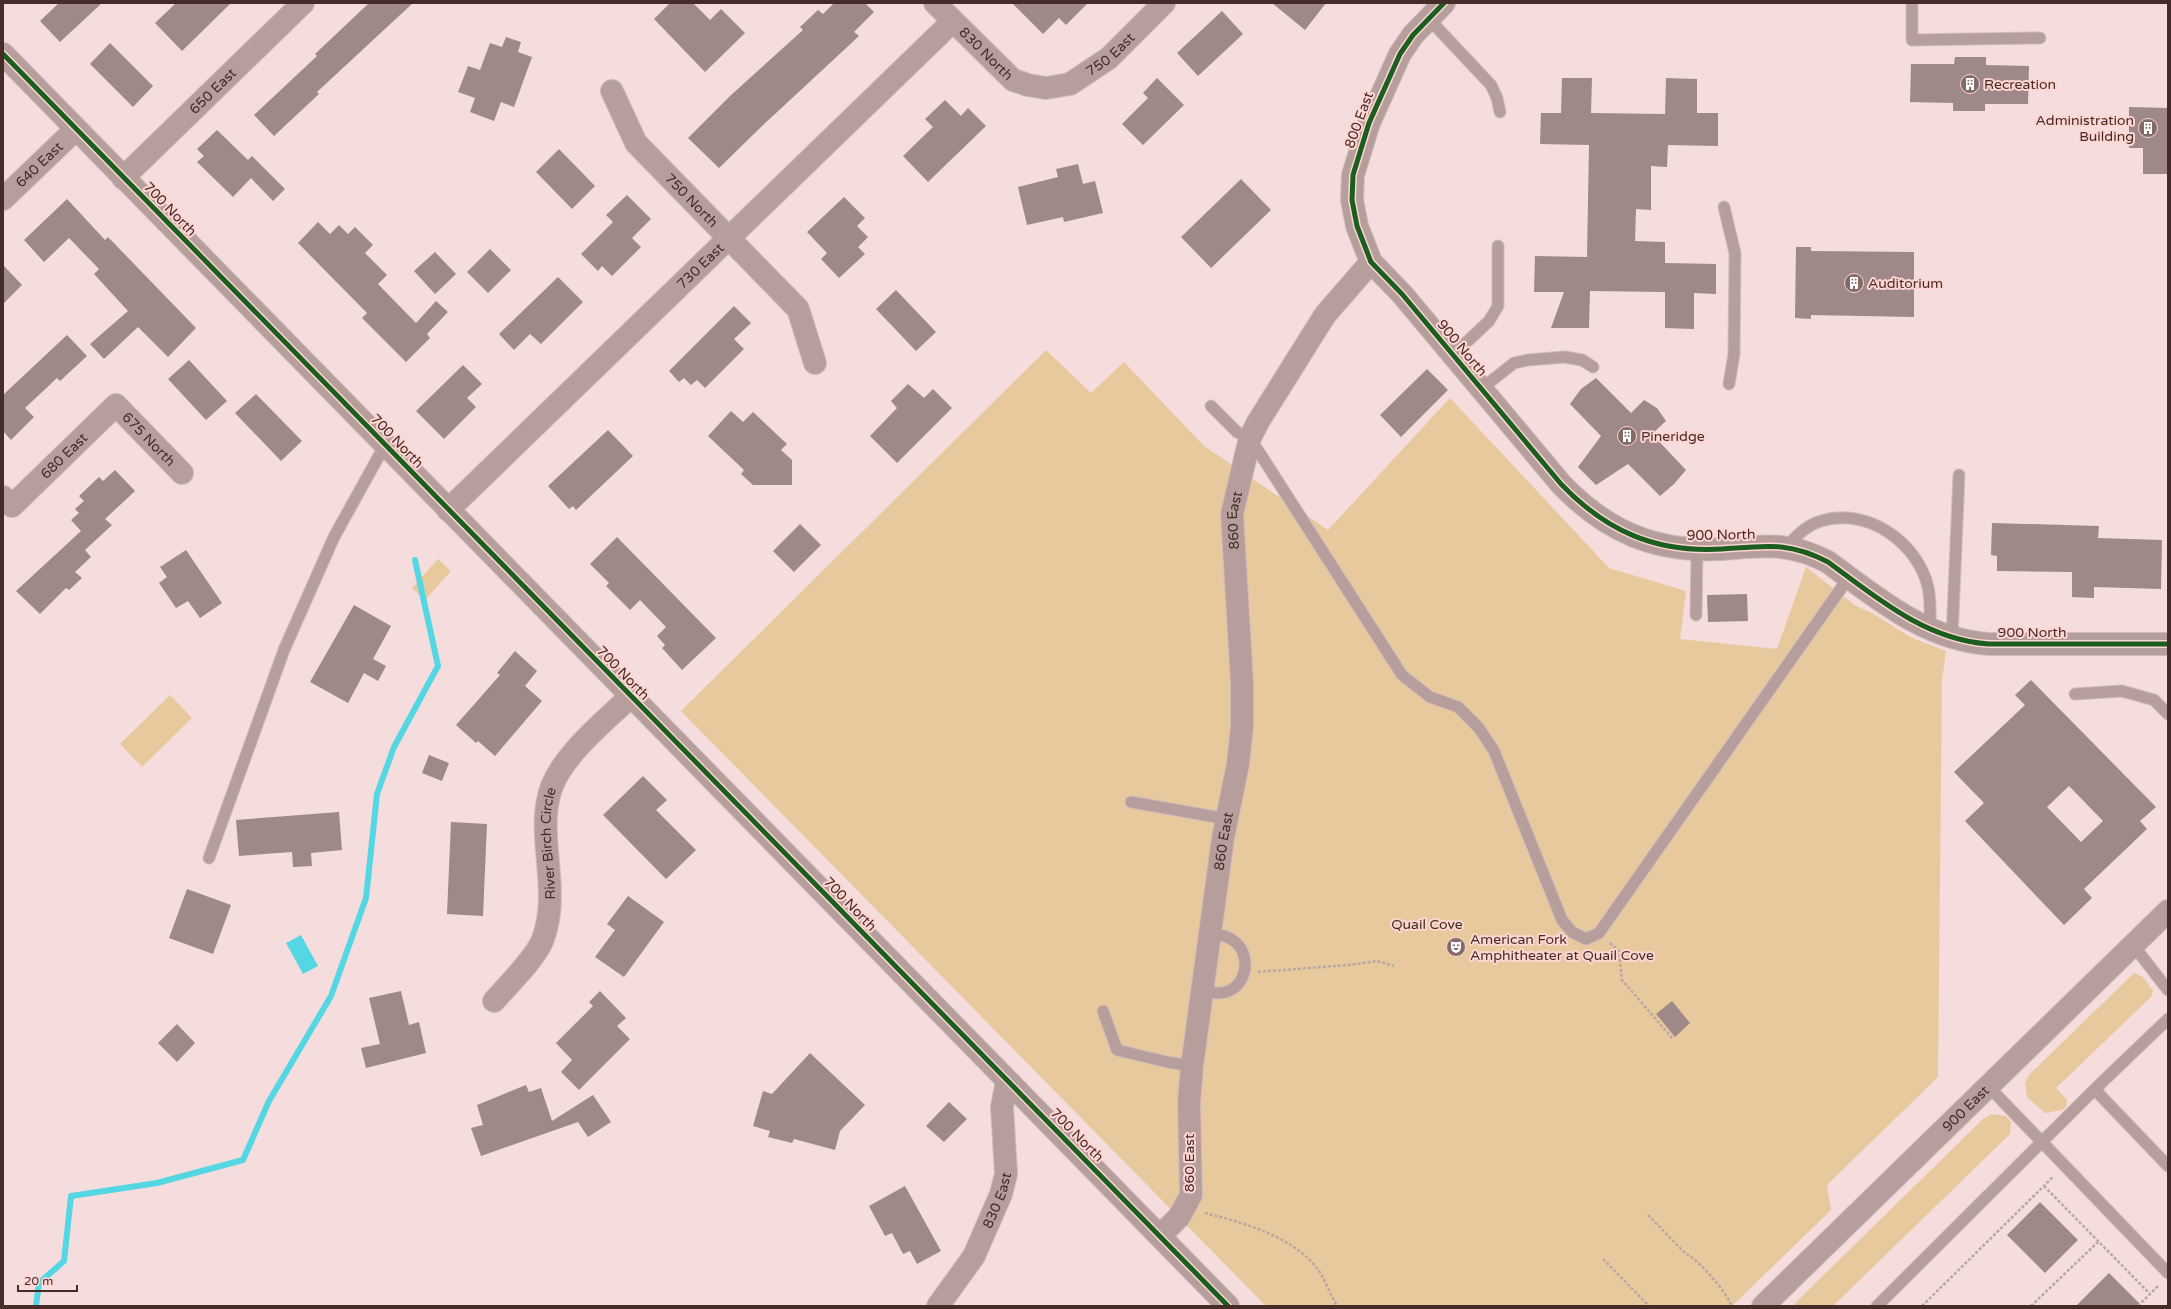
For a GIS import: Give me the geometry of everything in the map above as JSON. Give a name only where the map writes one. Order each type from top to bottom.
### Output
[{"type":"street","name":"650 East","points":[[123,178],[303,3]]},
{"type":"street","name":"830 North","points":[[935,3],[1013,80],[1028,85],[1046,88]]},
{"type":"street","name":"750 East","points":[[1046,88],[1070,84],[1108,58],[1164,3]]},
{"type":"street","name":"800 East","points":[[1371,262],[1357,226],[1352,200],[1356,162],[1369,123],[1400,54],[1428,18],[1444,3]]},
{"type":"street","name":"730 East","points":[[448,510],[953,21]]},
{"type":"street","name":"700 North","points":[[3,54],[75,130],[1228,1306]]},
{"type":"street","name":"750 North","points":[[612,91],[636,143],[798,309],[815,363]]},
{"type":"street","name":"640 East","points":[[3,199],[75,130]]},
{"type":"street","name":"900 North","points":[[1371,262],[1402,294],[1561,484],[1594,515],[1637,538],[1665,545],[1697,549],[1767,545],[1787,546],[1815,555],[1849,577],[1899,613],[1930,629],[1962,640],[1989,644],[2168,644]]},
{"type":"street","points":[[1250,438],[1258,422],[1325,315],[1371,262]]},
{"type":"street","name":"675 North","points":[[116,405],[182,473]]},
{"type":"street","name":"680 East","points":[[7,502],[116,405]]},
{"type":"street","name":"860 East","points":[[1160,1236],[1179,1217],[1191,1196],[1189,1102],[1192,1066],[1227,819],[1238,764],[1242,726],[1242,683],[1232,514],[1250,438]]},
{"type":"street","name":"River Birch Circle","points":[[494,1001],[526,964],[542,941],[548,921],[551,891],[546,819],[552,785],[562,767],[575,751],[630,697]]},
{"type":"street","name":"900 East","points":[[1764,1306],[2168,911]]},
{"type":"street","name":"830 East","points":[[938,1306],[974,1256],[1001,1194],[1006,1174],[1002,1107],[1007,1081]]},
{"type":"lane","points":[[1912,3],[1912,40],[2040,38]]},
{"type":"lane","points":[[1428,18],[1491,85],[1498,98],[1500,112]]},
{"type":"lane","points":[[1724,207],[1735,253],[1734,354],[1729,384]]},
{"type":"lane","points":[[1453,355],[1489,321],[1498,306],[1498,246]]},
{"type":"lane","points":[[1482,389],[1514,363],[1528,360],[1565,358],[1582,360],[1593,367]]},
{"type":"lane","points":[[1211,406],[1237,432],[1250,438],[1402,675],[1430,697],[1458,707],[1479,728],[1494,751],[1562,920],[1572,932],[1586,940],[1599,933],[1849,577]]},
{"type":"lane","points":[[209,858],[284,650],[334,537],[385,446]]},
{"type":"lane","points":[[1952,637],[1959,475]]},
{"type":"lane","points":[[1787,546],[1802,530],[1820,521],[1837,518],[1851,518],[1869,523],[1890,533],[1908,548],[1920,567],[1928,586],[1930,629]]},
{"type":"lane","points":[[1696,615],[1697,549]]},
{"type":"lane","points":[[2075,694],[2122,691],[2154,700],[2168,714]]},
{"type":"lane","points":[[1131,802],[1227,819]]},
{"type":"lane","points":[[1202,990],[1219,993],[1234,988],[1243,978],[1246,970],[1244,955],[1240,947],[1232,939],[1210,933]]},
{"type":"lane","points":[[2133,945],[2168,990]]},
{"type":"lane","points":[[1103,1011],[1118,1050],[1192,1066]]},
{"type":"lane","points":[[1876,1306],[2168,1019]]},
{"type":"lane","points":[[1988,1086],[2065,1166],[2166,1277]]},
{"type":"lane","points":[[2098,1087],[2099,1094],[2168,1166]]},
{"type":"path","points":[[1599,933],[1619,951],[1622,980],[1673,1039]]},
{"type":"path","points":[[1246,970],[1256,972],[1348,965],[1377,961],[1394,966]]},
{"type":"path","points":[[1922,1306],[2065,1166]]},
{"type":"path","points":[[2044,1186],[2150,1294]]},
{"type":"path","points":[[1203,1213],[1239,1221],[1282,1240],[1306,1256],[1318,1269],[1337,1306]]},
{"type":"path","points":[[1648,1215],[1685,1253],[1692,1256],[1712,1277],[1728,1296],[1731,1305]]},
{"type":"path","points":[[2031,1306],[2099,1241]]},
{"type":"path","points":[[1603,1258],[1649,1306]]},
{"type":"path","points":[[2138,1306],[2166,1277]]},
{"type":"green space","name":"Quail Cove","points":[[1046,350],[1091,393],[1124,362],[1204,446],[1328,530],[1450,398],[1609,568],[1686,591],[1680,639],[1777,649],[1806,567],[1856,606],[1872,613],[1912,638],[1946,651],[1942,680],[1938,1077],[1827,1185],[1831,1210],[1732,1306],[1266,1306],[681,711]]},
{"type":"green space","points":[[438,559],[451,571],[425,600],[412,588]]},
{"type":"green space","points":[[170,695],[192,718],[142,767],[120,744]]},
{"type":"green space","points":[[2134,973],[2143,977],[2153,991],[2151,997],[2056,1088],[2067,1100],[2066,1107],[2062,1110],[2045,1113],[2027,1097],[2025,1083],[2029,1075]]},
{"type":"green space","points":[[1992,1114],[2006,1116],[2011,1122],[2010,1134],[1833,1306],[1792,1306],[1983,1119]]},
{"type":"water","points":[[301,935],[318,966],[303,974],[286,943]]},
{"type":"building","points":[[59,3],[102,3],[60,42],[40,21]]},
{"type":"building","points":[[176,3],[231,3],[182,51],[155,23]]},
{"type":"building","points":[[369,3],[413,3],[317,92],[319,94],[274,136],[254,115],[317,56],[315,54]]},
{"type":"building","points":[[670,3],[693,3],[710,20],[721,9],[745,33],[705,72],[654,19]]},
{"type":"building","points":[[834,3],[865,3],[874,12],[854,32],[859,36],[719,168],[688,138],[730,96],[803,30],[800,27],[818,10],[823,14]]},
{"type":"building","points":[[1012,3],[1088,3],[1066,25],[1059,18],[1043,34]]},
{"type":"building","points":[[1272,3],[1326,3],[1305,30]]},
{"type":"building","points":[[1222,11],[1243,34],[1198,76],[1177,53]]},
{"type":"building","points":[[506,37],[521,42],[518,52],[532,57],[514,107],[501,102],[494,121],[470,112],[475,98],[458,92],[468,66],[480,70],[490,43],[502,47]]},
{"type":"building","points":[[110,43],[153,86],[133,107],[90,64]]},
{"type":"building","name":"Recreation","points":[[1955,57],[1986,57],[1986,65],[2029,66],[2028,104],[1985,104],[1985,111],[1953,111],[1953,103],[1910,102],[1911,64],[1954,64]]},
{"type":"building","points":[[1157,78],[1184,105],[1143,145],[1122,124],[1148,98],[1143,93]]},
{"type":"building","points":[[1562,78],[1592,78],[1591,113],[1665,114],[1666,78],[1697,79],[1697,113],[1718,113],[1718,146],[1668,145],[1667,167],[1651,166],[1651,210],[1636,209],[1635,241],[1665,242],[1665,263],[1716,264],[1716,294],[1694,293],[1694,329],[1665,328],[1665,292],[1590,291],[1589,328],[1551,328],[1564,292],[1534,292],[1535,256],[1587,257],[1589,145],[1540,144],[1541,113],[1561,113]]},
{"type":"building","points":[[945,100],[961,116],[968,108],[986,126],[928,182],[903,156],[933,127],[925,119]]},
{"type":"building","name":"Administration Building","points":[[2129,107],[2168,108],[2168,174],[2143,174],[2143,148],[2129,148]]},
{"type":"building","points":[[217,130],[248,160],[252,156],[285,189],[273,201],[251,178],[233,197],[197,162],[204,156],[197,149]]},
{"type":"building","points":[[559,149],[595,186],[572,209],[536,172]]},
{"type":"building","points":[[1078,164],[1083,184],[1095,181],[1103,213],[1064,222],[1063,217],[1027,225],[1018,187],[1058,177],[1056,169]]},
{"type":"building","points":[[1241,179],[1271,210],[1211,268],[1181,237]]},
{"type":"building","points":[[627,195],[651,219],[632,238],[641,247],[612,276],[602,266],[598,271],[581,254],[613,222],[606,215]]},
{"type":"building","points":[[844,197],[865,218],[857,226],[868,237],[858,247],[865,254],[839,278],[821,259],[827,253],[807,232]]},
{"type":"building","points":[[67,199],[105,240],[108,237],[196,328],[168,357],[138,327],[104,359],[90,344],[128,311],[94,274],[99,269],[69,238],[44,262],[24,240]]},
{"type":"building","points":[[318,222],[330,234],[339,225],[348,234],[355,227],[373,245],[365,253],[387,275],[378,284],[416,323],[436,301],[448,312],[427,334],[430,338],[406,362],[362,318],[367,313],[298,243]]},
{"type":"building","name":"Auditorium","points":[[1796,247],[1811,247],[1811,251],[1914,252],[1914,317],[1811,315],[1811,319],[1795,318]]},
{"type":"building","points":[[490,249],[511,270],[488,293],[467,272]]},
{"type":"building","points":[[435,252],[456,274],[435,294],[414,271]]},
{"type":"building","points":[[3,265],[22,285],[3,304]]},
{"type":"building","points":[[558,277],[583,302],[541,344],[530,334],[514,350],[499,334]]},
{"type":"building","points":[[896,290],[936,332],[916,351],[876,309]]},
{"type":"building","points":[[734,306],[751,323],[734,339],[744,349],[705,388],[697,380],[691,385],[684,378],[679,382],[669,371]]},
{"type":"building","points":[[67,335],[87,356],[60,381],[57,378],[25,408],[34,417],[11,440],[3,431],[3,395]]},
{"type":"building","points":[[189,360],[227,401],[206,420],[168,379]]},
{"type":"building","points":[[463,365],[482,384],[467,398],[476,407],[444,439],[416,411]]},
{"type":"building","points":[[1427,369],[1448,390],[1401,437],[1380,415]]},
{"type":"building","name":"Pineridge","points":[[1596,378],[1631,413],[1644,400],[1657,408],[1666,421],[1652,434],[1686,470],[1674,484],[1660,496],[1628,464],[1596,485],[1578,467],[1601,436],[1570,404],[1581,389]]},
{"type":"building","points":[[908,384],[924,398],[933,389],[952,408],[897,463],[870,436],[897,408],[891,401]]},
{"type":"building","points":[[256,394],[302,441],[281,461],[235,413]]},
{"type":"building","points":[[731,411],[743,422],[753,412],[787,444],[781,450],[792,460],[792,485],[753,485],[741,474],[744,470],[708,436]]},
{"type":"building","points":[[608,430],[633,456],[576,510],[573,506],[569,509],[548,486]]},
{"type":"building","points":[[115,470],[135,491],[105,519],[112,525],[85,550],[91,557],[75,572],[82,578],[69,590],[66,588],[40,614],[16,591],[81,531],[71,520],[79,513],[75,509],[84,501],[79,496],[99,477],[103,481]]},
{"type":"building","points":[[1992,523],[2099,526],[2098,538],[2162,540],[2161,589],[2094,587],[2094,598],[2072,597],[2072,572],[1997,571],[1997,556],[1991,555]]},
{"type":"building","points":[[800,524],[821,545],[794,572],[773,551]]},
{"type":"building","points":[[617,537],[716,638],[682,670],[662,648],[665,645],[657,636],[666,627],[640,600],[630,610],[606,586],[609,583],[590,564]]},
{"type":"building","points":[[186,550],[222,603],[200,618],[188,601],[176,608],[159,583],[167,577],[160,567]]},
{"type":"building","points":[[1747,594],[1748,621],[1708,622],[1707,595]]},
{"type":"building","points":[[354,605],[391,626],[373,659],[386,666],[378,681],[364,673],[348,703],[310,682]]},
{"type":"building","points":[[515,651],[537,671],[525,686],[542,701],[495,756],[478,741],[476,743],[456,725],[500,675],[497,673]]},
{"type":"building","points":[[2031,680],[2156,807],[2140,821],[2147,829],[2084,889],[2092,898],[2064,925],[1965,821],[1984,803],[1954,772],[2025,705],[2015,695]],"holes":[[[2069,786],[2103,821],[2081,842],[2047,807]]]},
{"type":"building","points":[[429,755],[449,763],[442,781],[422,773]]},
{"type":"building","points":[[643,776],[667,800],[656,810],[696,850],[666,879],[603,815]]},
{"type":"building","points":[[339,812],[342,850],[311,853],[312,866],[293,867],[292,852],[239,856],[236,820]]},
{"type":"building","points":[[451,822],[487,824],[483,916],[447,914]]},
{"type":"building","points":[[187,889],[231,905],[213,954],[169,938]]},
{"type":"building","points":[[628,896],[664,922],[624,977],[595,957],[615,930],[607,924]]},
{"type":"building","points":[[401,991],[409,1025],[419,1022],[426,1053],[366,1068],[361,1048],[380,1044],[369,998]]},
{"type":"building","points":[[600,991],[626,1018],[617,1026],[630,1039],[579,1090],[561,1072],[572,1060],[556,1043],[593,1006],[589,1002]]},
{"type":"building","points":[[1672,1001],[1690,1023],[1675,1037],[1656,1014]]},
{"type":"building","points":[[177,1024],[195,1043],[177,1062],[158,1043]]},
{"type":"building","points":[[810,1053],[865,1105],[840,1131],[835,1150],[794,1139],[792,1143],[768,1137],[770,1131],[753,1126],[763,1091],[772,1094]]},
{"type":"building","points":[[526,1085],[529,1092],[541,1088],[552,1121],[593,1095],[611,1122],[588,1137],[578,1122],[481,1156],[471,1128],[483,1125],[477,1105]]},
{"type":"building","points":[[949,1102],[967,1119],[944,1142],[926,1126]]},
{"type":"building","points":[[905,1186],[941,1251],[917,1264],[910,1251],[903,1254],[892,1233],[885,1236],[869,1206]]},
{"type":"building","points":[[2040,1202],[2078,1240],[2045,1273],[2007,1235]]},
{"type":"building","points":[[2109,1273],[2142,1306],[2076,1306]]},
{"type":"waterway","points":[[36,1306],[39,1283],[64,1261],[71,1196],[157,1183],[243,1160],[269,1101],[331,996],[366,898],[377,794],[394,747],[438,666],[415,560]]},
{"type":"cycle path","points":[[1444,3],[1413,35],[1400,54],[1369,123],[1353,175],[1352,200],[1357,226],[1371,262],[1402,294],[1561,484],[1578,500],[1596,515],[1614,526],[1633,536],[1653,543],[1698,549],[1776,546],[1814,555],[1828,562],[1903,615],[1944,635],[1966,641],[1989,644],[2168,644]]},
{"type":"cycle path","points":[[3,54],[1228,1306]]},
{"type":"place","name":"Recreation","points":[[1970,84]]},
{"type":"place","name":"Administration Building","points":[[2148,128]]},
{"type":"place","name":"Auditorium","points":[[1854,283]]},
{"type":"place","name":"Pineridge","points":[[1627,436]]},
{"type":"place","name":"American Fork Amphitheater at Quail Cove","points":[[1456,947]]}]
